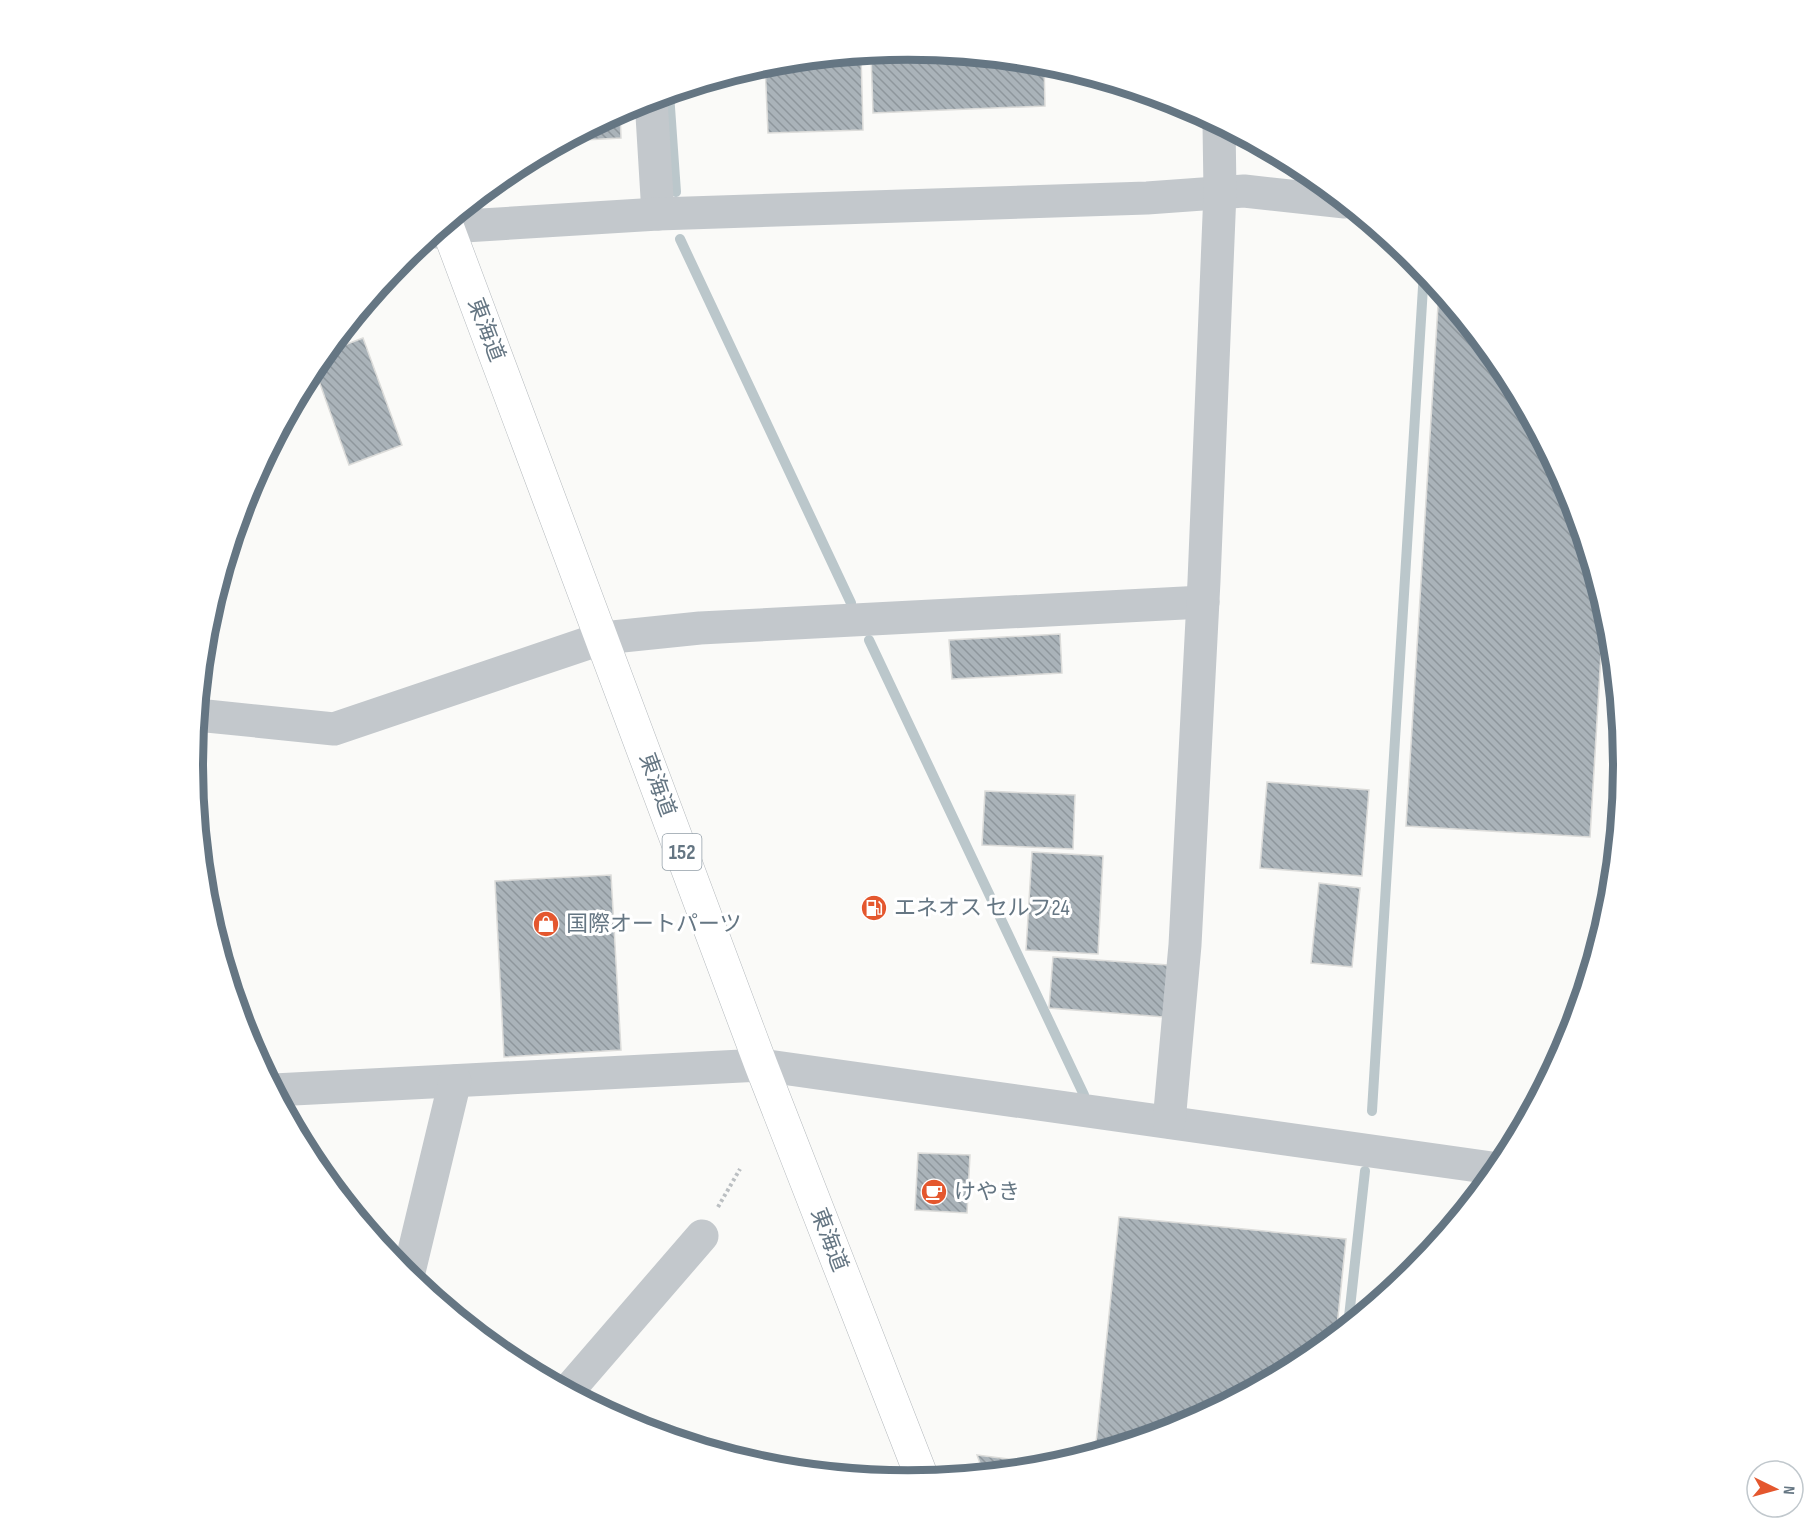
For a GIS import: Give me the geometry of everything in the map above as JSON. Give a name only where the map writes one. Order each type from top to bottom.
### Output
[{"type":"highway","name":"東海道","points":[[445,233],[603,638],[761,1065],[919,1471]]},
{"type":"street","points":[[652,109],[658,214]]},
{"type":"street","points":[[1169,1122],[1185,945],[1203,602],[1220,192],[1219,132]]},
{"type":"street","points":[[454,226],[658,214],[1147,198],[1245,191],[1330,200]]},
{"type":"street","points":[[205,716],[334,729],[603,638],[700,628],[1203,602]]},
{"type":"street","points":[[282,1090],[761,1065],[1488,1167]]},
{"type":"street","points":[[411,1265],[455,1081]]},
{"type":"street","points":[[573,1385],[702,1236]]},
{"type":"path","points":[[702,1236],[740,1169]]},
{"type":"building","points":[[861,62],[863,130],[768,133],[765,75],[816,66]]},
{"type":"building","points":[[871,62],[955,62],[1001,66],[1044,74],[1045,106],[873,113]]},
{"type":"building","points":[[620,122],[621,138],[583,140]]},
{"type":"building","points":[[1438,299],[1495,374],[1541,453],[1577,539],[1590,583],[1602,639],[1590,837],[1406,826]]},
{"type":"building","points":[[363,338],[402,445],[349,465],[319,380],[342,346]]},
{"type":"building","points":[[1060,634],[1062,673],[952,679],[949,640]]},
{"type":"building","points":[[1267,782],[1369,790],[1362,876],[1260,868]]},
{"type":"building","points":[[985,791],[1075,795],[1073,849],[982,845]]},
{"type":"building","points":[[1032,852],[1103,856],[1098,954],[1026,950]]},
{"type":"building","points":[[611,875],[621,1050],[504,1057],[495,881]]},
{"type":"building","points":[[1319,883],[1360,888],[1352,967],[1311,963]]},
{"type":"building","points":[[1053,957],[1168,965],[1164,1017],[1049,1008]]},
{"type":"building","points":[[918,1153],[970,1155],[967,1213],[915,1210]]},
{"type":"building","points":[[1119,1217],[1346,1239],[1337,1326],[1300,1352],[1221,1398],[1135,1434],[1096,1446]]},
{"type":"building","points":[[977,1455],[1024,1461],[1001,1465],[981,1467]]},
{"type":"waterway","points":[[670,102],[676,192]]},
{"type":"waterway","points":[[680,239],[851,603]]},
{"type":"waterway","points":[[1372,1111],[1423,284]]},
{"type":"waterway","points":[[869,640],[1084,1095]]},
{"type":"waterway","points":[[1349,1316],[1365,1171]]},
{"type":"place","name":"エネオス セルフ24","points":[[874,908]]},
{"type":"place","name":"国際オートパーツ","points":[[546,924]]},
{"type":"place","name":"けやき","points":[[934,1192]]}]
